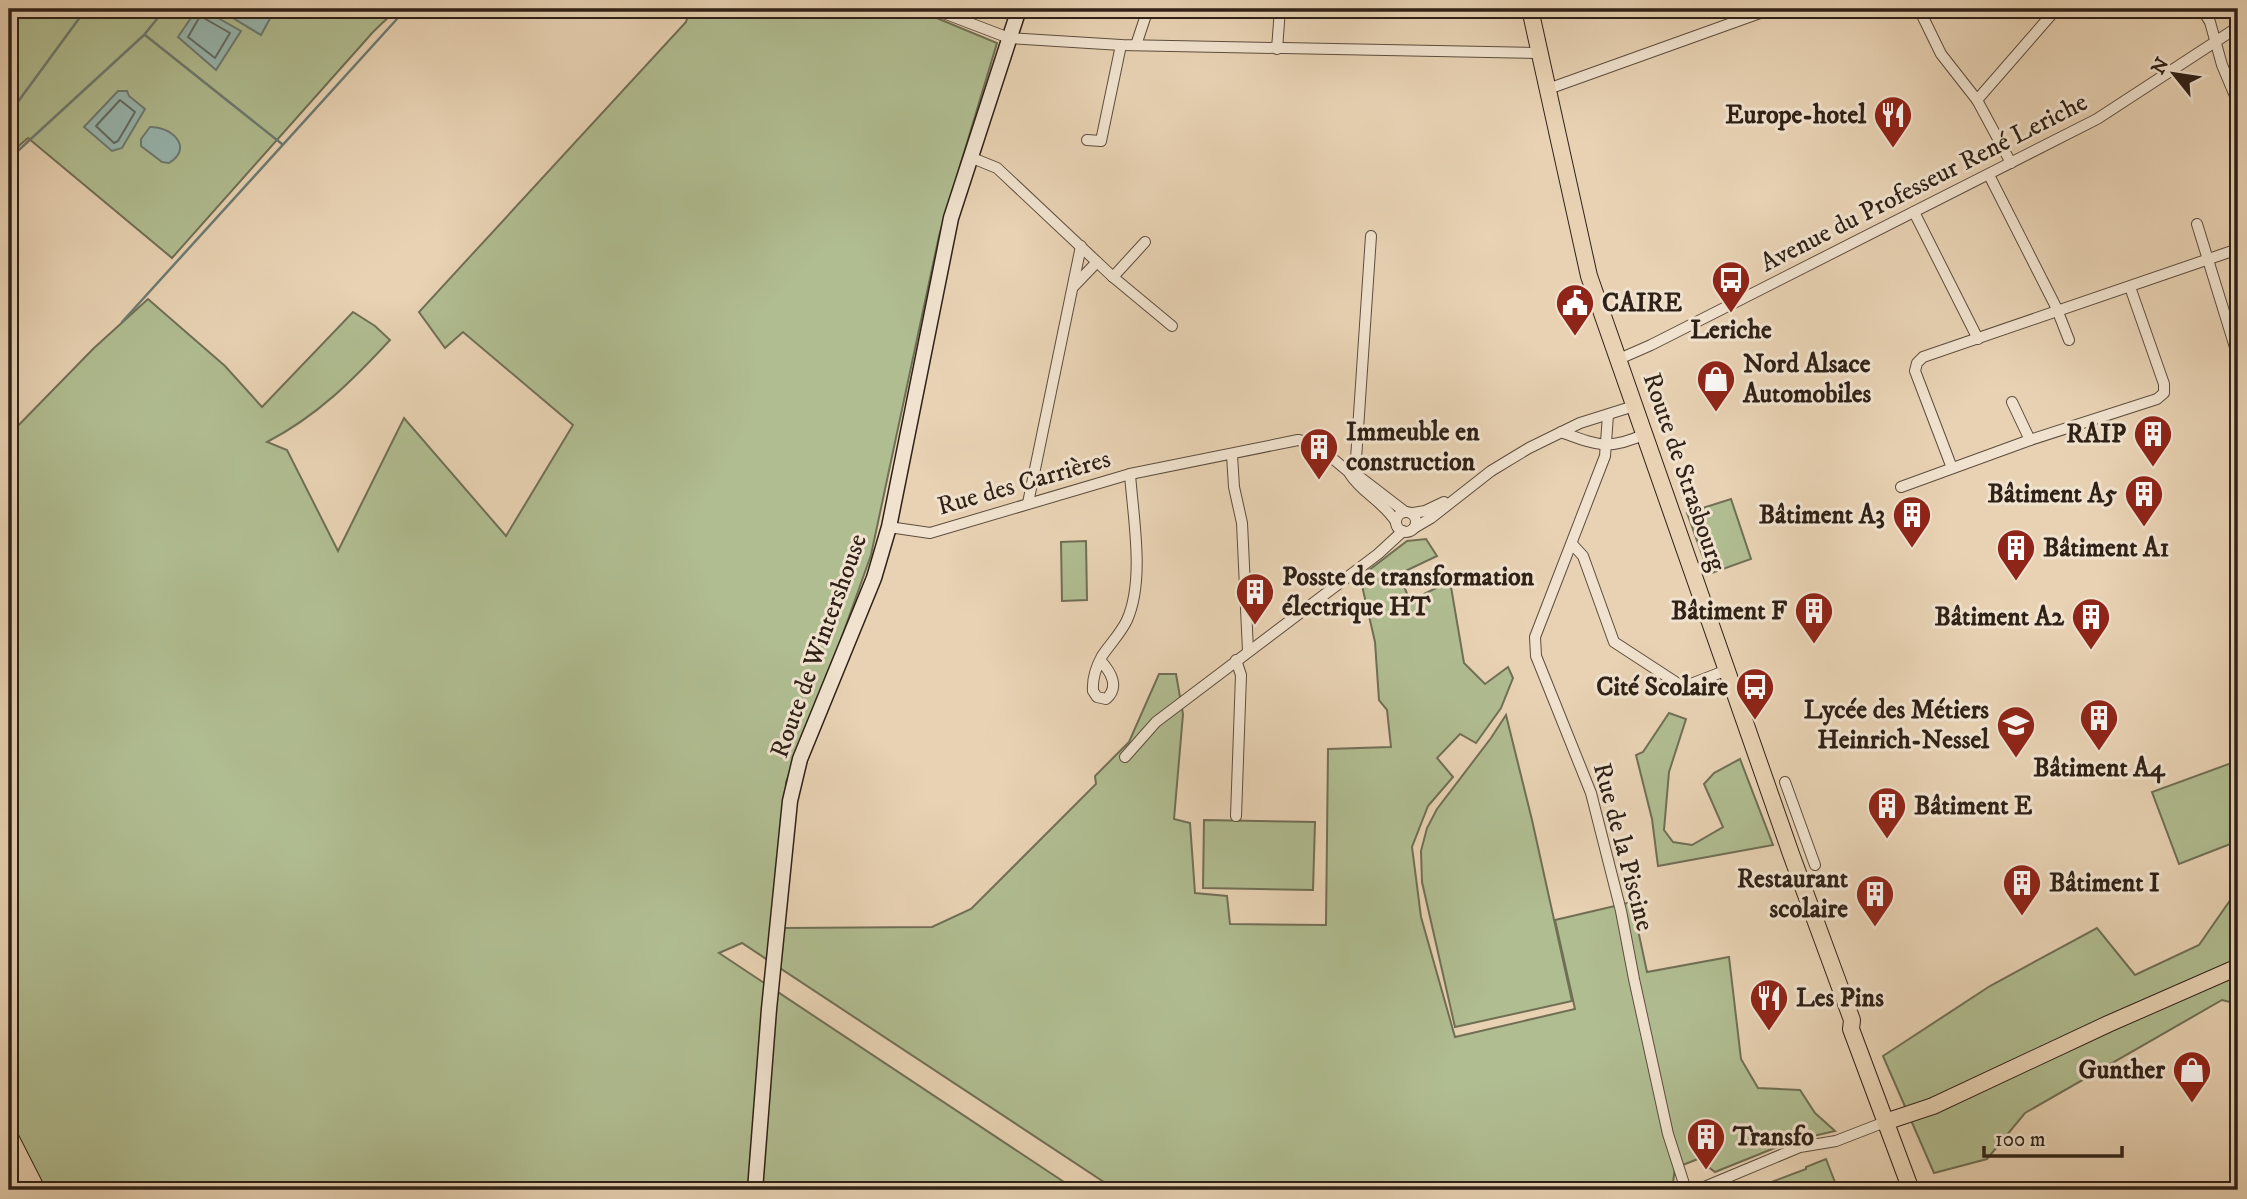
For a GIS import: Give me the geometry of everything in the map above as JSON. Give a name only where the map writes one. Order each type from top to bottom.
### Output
[{"type":"highway","points":[[9,1138],[36,1190]]},
{"type":"highway","points":[[9,1166],[21,1190]]},
{"type":"main road","name":"Route de Strasbourg","points":[[1530,9],[1587,272],[1816,925],[1852,1020],[1851,1029],[1921,1190]]},
{"type":"main road","points":[[1890,1121],[1933,1106],[2238,967]]},
{"type":"main road","name":"Route de Strasbourg","points":[[1890,1121],[1911,1190]]},
{"type":"street","points":[[933,9],[1009,38],[1121,45],[1541,53]]},
{"type":"street","name":"Route de Wintershouse","points":[[755,1190],[769,1009],[790,801],[800,759],[874,578],[889,527],[951,218],[1019,9]]},
{"type":"street","points":[[1136,45],[1148,9]]},
{"type":"street","points":[[1278,49],[1280,9]]},
{"type":"street","points":[[1548,89],[1771,9]]},
{"type":"street","points":[[1919,9],[1941,54],[1977,100],[2011,163]]},
{"type":"street","points":[[1977,100],[2051,15],[2053,9]]},
{"type":"street","points":[[2202,9],[2210,22],[2222,65],[2238,103]]},
{"type":"street","name":"Avenue du Professeur René Leriche","points":[[1619,359],[2113,110],[2238,27]]},
{"type":"street","points":[[1087,140],[1101,141],[1121,45]]},
{"type":"street","points":[[970,157],[997,168],[1113,277],[1172,326]]},
{"type":"street","points":[[1989,174],[2069,340]]},
{"type":"street","points":[[1914,212],[1978,339]]},
{"type":"street","points":[[2197,224],[2238,357]]},
{"type":"street","points":[[1346,470],[1358,434],[1371,236]]},
{"type":"street","points":[[1113,277],[1145,242]]},
{"type":"street","points":[[1028,503],[1081,246]]},
{"type":"street","points":[[1952,468],[1915,371],[1917,363],[1923,358],[2238,249]]},
{"type":"street","points":[[1073,286],[1097,262]]},
{"type":"street","points":[[1901,487],[2030,440],[2157,399],[2164,393],[2164,384],[2130,287]]},
{"type":"street","points":[[2012,402],[2030,440]]},
{"type":"street","points":[[1398,526],[1409,531],[1434,516],[1457,496],[1507,461],[1561,432],[1634,406]]},
{"type":"street","name":"Rue de la Piscine","points":[[1608,415],[1605,456],[1535,637],[1536,656],[1591,793],[1621,911],[1668,1134],[1686,1190]]},
{"type":"street","points":[[1561,432],[1606,446],[1645,434]]},
{"type":"street","name":"Rue des Carrières","points":[[889,527],[930,533],[1130,474],[1298,440],[1314,445],[1408,512]]},
{"type":"street","points":[[1232,455],[1234,487],[1242,523],[1248,651]]},
{"type":"street","name":"Rue des Carrières","points":[[1346,470],[1355,483],[1391,514],[1398,526]]},
{"type":"street","name":"Rue des Carrières","points":[[1100,660],[1125,624],[1132,604],[1135,555],[1130,474]]},
{"type":"street","points":[[1125,757],[1156,722],[1379,553],[1393,536],[1398,526],[1399,514],[1427,510],[1457,496]]},
{"type":"street","points":[[1408,512],[1416,519],[1414,528]]},
{"type":"street","points":[[1572,544],[1583,556],[1614,642],[1683,687],[1727,670]]},
{"type":"street","points":[[1237,660],[1241,671],[1237,816]]},
{"type":"street","points":[[1785,782],[1815,865]]},
{"type":"street","points":[[1697,1190],[1800,1147],[1836,1141],[1890,1121]]},
{"type":"green space","points":[[9,9],[397,9],[373,32],[172,258],[28,138],[9,154]]},
{"type":"green space","points":[[690,9],[915,9],[997,43],[939,236],[871,555],[808,732],[786,782],[783,928],[932,927],[971,909],[1096,784],[1095,776],[1129,742],[1159,674],[1176,674],[1183,714],[1174,819],[1190,823],[1195,893],[1227,896],[1230,924],[1326,925],[1328,749],[1391,747],[1387,710],[1379,700],[1375,642],[1360,577],[1407,541],[1426,539],[1437,556],[1399,574],[1410,601],[1450,581],[1464,663],[1485,684],[1508,667],[1513,678],[1501,708],[1476,743],[1460,734],[1437,758],[1453,777],[1428,806],[1412,847],[1421,917],[1455,1037],[1575,1009],[1555,920],[1632,902],[1647,972],[1729,957],[1741,1059],[1758,1088],[1800,1090],[1815,1113],[1835,1131],[1792,1141],[1715,1172],[1698,1159],[1675,1168],[1672,1190],[1116,1190],[742,943],[719,953],[1076,1190],[9,1190],[9,435],[94,348],[148,299],[225,366],[262,407],[353,312],[375,326],[390,340],[333,397],[302,421],[267,442],[287,450],[338,551],[404,418],[506,536],[573,425],[463,332],[445,348],[419,312],[686,22]]},
{"type":"green space","points":[[1731,499],[1751,559],[1709,574],[1687,513]]},
{"type":"green space","points":[[1086,541],[1087,600],[1062,601],[1061,542]]},
{"type":"green space","points":[[1669,713],[1686,719],[1669,772],[1664,830],[1673,842],[1692,845],[1723,827],[1704,784],[1714,773],[1740,759],[1773,845],[1658,866],[1652,819],[1636,755],[1643,752]]},
{"type":"green space","points":[[1506,715],[1572,1001],[1455,1027],[1422,882],[1421,851],[1427,828],[1437,809]]},
{"type":"green space","points":[[2237,761],[2238,841],[2179,864],[2152,792]]},
{"type":"green space","points":[[1204,820],[1315,822],[1313,890],[1203,888]]},
{"type":"green space","points":[[2238,889],[2238,1004],[2222,1000],[2025,1113],[1987,1159],[1934,1173],[1883,1056],[1990,986],[2097,928],[2135,975],[2199,945]]},
{"type":"green space","points":[[1826,1159],[1838,1190],[1750,1190],[1806,1169]]},
{"type":"water","points":[[197,9],[202,9],[241,31],[216,70],[178,37]]},
{"type":"water","points":[[218,9],[273,9],[273,13],[261,35]]},
{"type":"water","points":[[118,91],[127,91],[129,96],[145,109],[122,148],[112,151],[84,127]]},
{"type":"water","points":[[150,127],[165,130],[180,144],[176,157],[169,163],[162,162],[141,146],[141,139]]},
{"type":"waterway","points":[[9,114],[86,9]]},
{"type":"waterway","points":[[9,159],[144,35],[165,9]]},
{"type":"waterway","points":[[122,322],[406,9]]},
{"type":"waterway","points":[[145,35],[282,144]]},
{"type":"place","name":"Europe-hotel","points":[[1893,149]]},
{"type":"place","name":"Leriche","points":[[1731,314]]},
{"type":"place","name":"CAIRE","points":[[1575,337]]},
{"type":"place","name":"Nord Alsace Automobiles","points":[[1716,413]]},
{"type":"place","name":"RAIP","points":[[2153,468]]},
{"type":"place","name":"Immeuble en construction","points":[[1319,481]]},
{"type":"place","name":"Bâtiment A5","points":[[2144,528]]},
{"type":"place","name":"Bâtiment A3","points":[[1912,549]]},
{"type":"place","name":"Bâtiment A1","points":[[2016,582]]},
{"type":"place","name":"Posste de transformation électrique HT","points":[[1255,626]]},
{"type":"place","name":"Bâtiment F","points":[[1814,645]]},
{"type":"place","name":"Bâtiment A2","points":[[2091,651]]},
{"type":"place","name":"Cité Scolaire","points":[[1755,721]]},
{"type":"place","name":"Bâtiment A4","points":[[2099,752]]},
{"type":"place","name":"Lycée des Métiers Heinrich-Nessel","points":[[2016,759]]},
{"type":"place","name":"Bâtiment E","points":[[1887,840]]},
{"type":"place","name":"Bâtiment I","points":[[2022,917]]},
{"type":"place","name":"Restaurant scolaire","points":[[1875,928]]},
{"type":"place","name":"Les Pins","points":[[1769,1032]]},
{"type":"place","name":"Gunther","points":[[2192,1104]]},
{"type":"place","name":"Transfo","points":[[1706,1171]]}]
